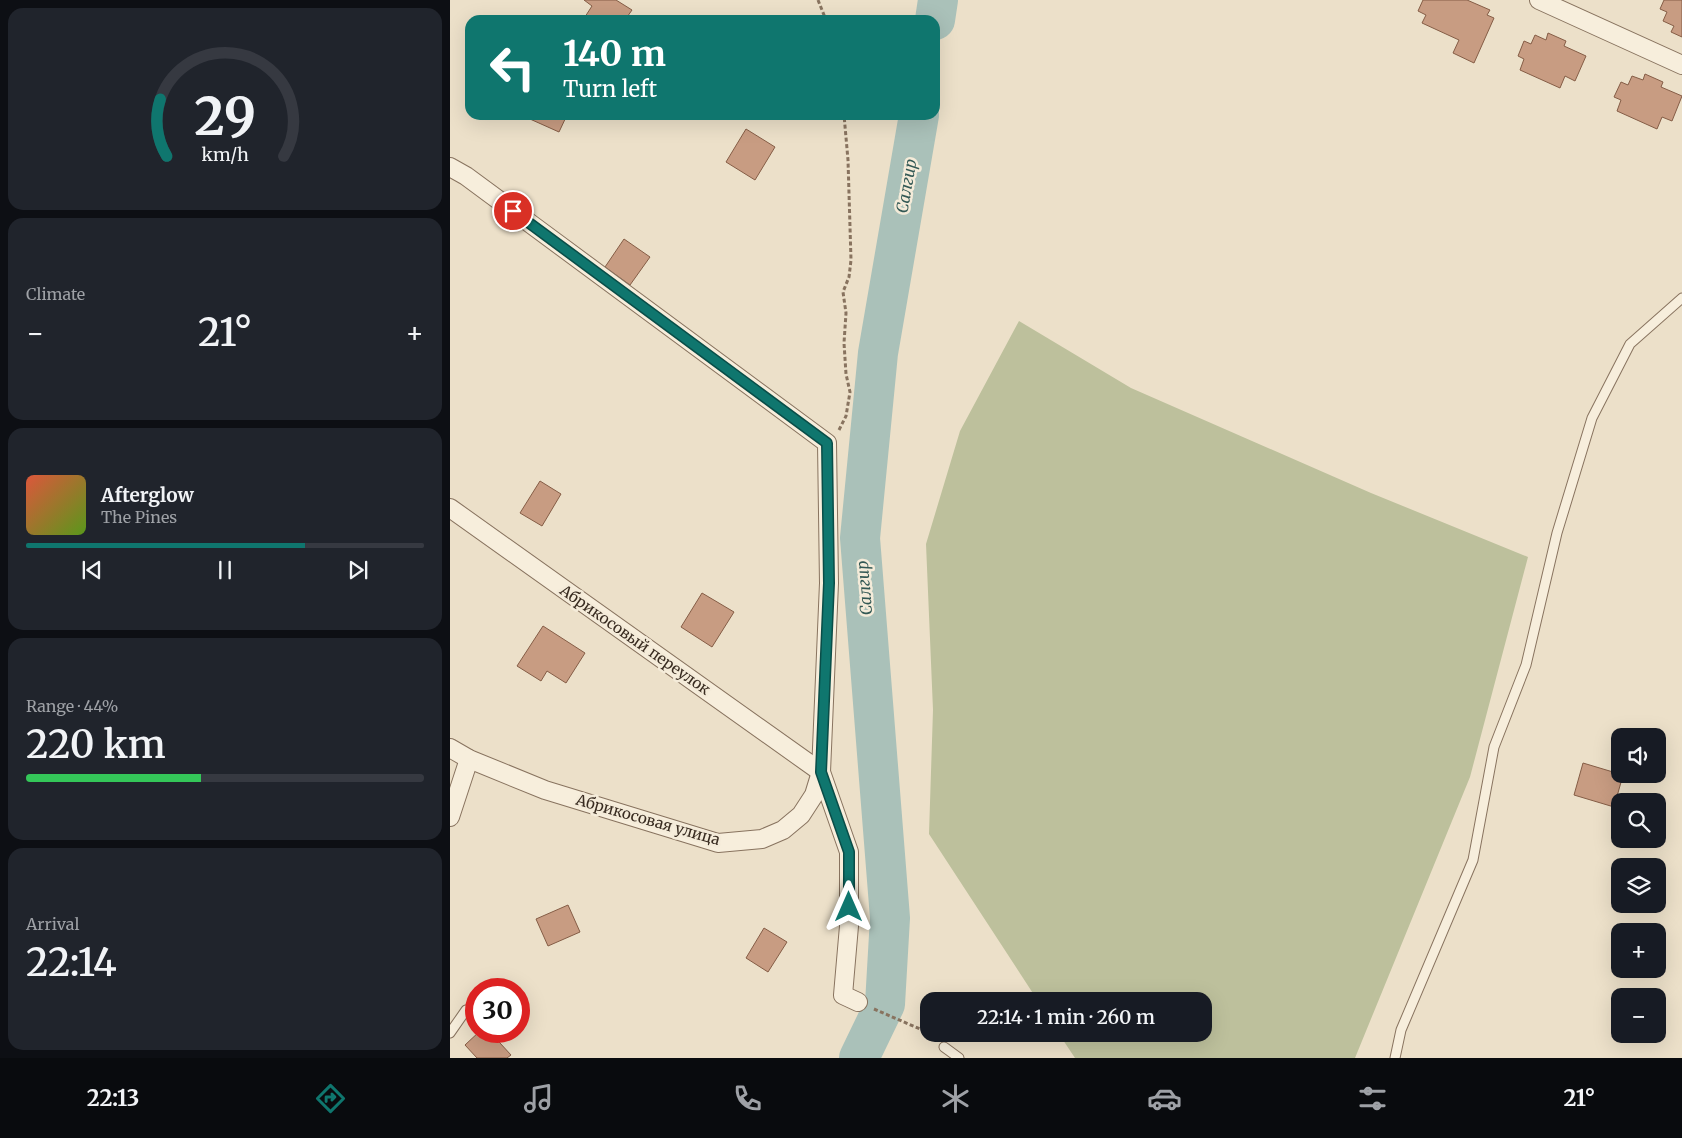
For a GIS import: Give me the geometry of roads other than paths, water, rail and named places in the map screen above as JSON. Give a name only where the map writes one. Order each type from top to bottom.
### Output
[{"type":"street","points":[[1539,0],[1682,65]]},
{"type":"street","points":[[450,167],[466,176],[827,443],[829,583],[821,772],[849,852],[849,926],[843,995],[858,1002]]},
{"type":"street","name":"Абрикосовый переулок","points":[[450,508],[821,772]]},
{"type":"street","name":"Абрикосовая улица","points":[[450,748],[469,759],[546,790],[718,843],[762,839],[783,830],[801,815],[814,795],[821,772]]},
{"type":"street","points":[[450,817],[469,759]]},
{"type":"lane","points":[[1395,1058],[1401,1030],[1473,860],[1494,747],[1526,665],[1557,533],[1592,418],[1630,344],[1682,298]]},
{"type":"lane","points":[[450,1033],[465,1011]]},
{"type":"lane","points":[[944,1047],[959,1058]]},
{"type":"waterway","name":"Салгир","points":[[936,15],[938,0]]},
{"type":"waterway","name":"Салгир","points":[[859,1058],[885,1004],[890,918],[860,538],[878,353],[918,120]]}]
